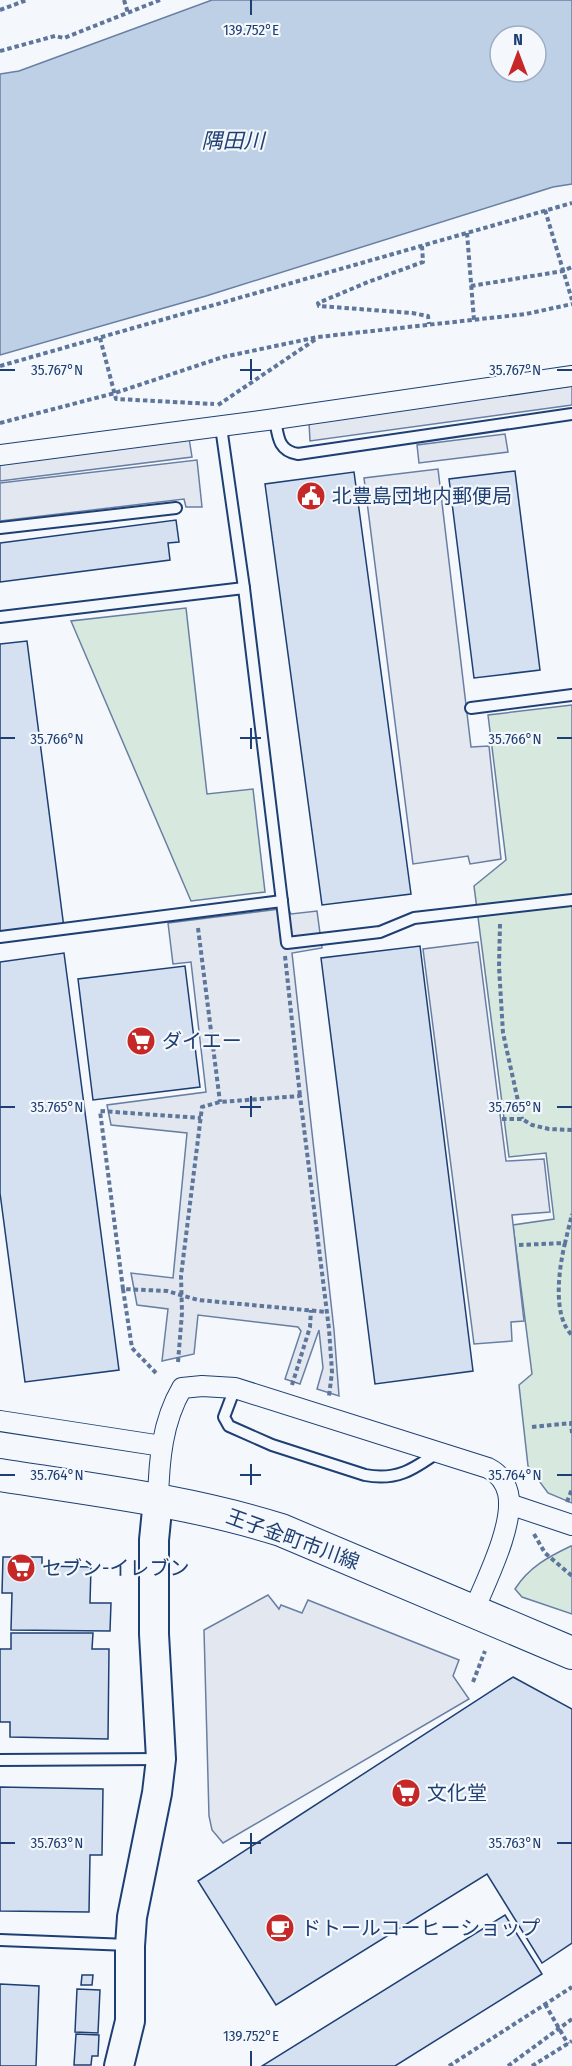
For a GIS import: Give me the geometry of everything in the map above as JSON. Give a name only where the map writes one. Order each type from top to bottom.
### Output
[{"type":"main road","name":"王子金町市川線","points":[[0,1475],[158,1500],[235,1515],[281,1530],[572,1653]]},
{"type":"street","points":[[0,455],[221,427],[572,376]]},
{"type":"street","points":[[119,2066],[130,2021],[132,1917],[157,1793],[161,1759],[154,1634],[154,1540],[162,1446],[171,1407],[182,1388],[202,1386],[235,1388],[488,1467],[497,1473],[508,1491],[509,1504],[503,1537],[474,1610]]},
{"type":"street","points":[[0,1421],[162,1446]]},
{"type":"street","points":[[509,1504],[568,1516]]},
{"type":"lane","points":[[275,419],[279,441],[283,448],[298,454],[572,414]]},
{"type":"lane","points":[[221,427],[244,588],[287,943],[380,932],[414,918],[572,900]]},
{"type":"lane","points":[[0,528],[176,508]]},
{"type":"lane","points":[[0,617],[244,588]]},
{"type":"lane","points":[[471,708],[572,695]]},
{"type":"lane","points":[[0,938],[282,902]]},
{"type":"lane","points":[[235,1388],[224,1417],[229,1425],[272,1445],[380,1478],[396,1476],[438,1452]]},
{"type":"lane","points":[[0,1760],[161,1759]]},
{"type":"lane","points":[[0,1940],[130,1946]]},
{"type":"path","points":[[0,10],[27,0]]},
{"type":"path","points":[[124,0],[128,13]]},
{"type":"path","points":[[0,51],[55,36],[64,39],[160,0]]},
{"type":"path","points":[[0,366],[572,203]]},
{"type":"path","points":[[0,423],[115,393],[223,357],[318,337],[526,314],[572,302],[545,210]]},
{"type":"path","points":[[467,233],[474,320]]},
{"type":"path","points":[[422,246],[423,262],[318,303],[319,306],[412,312],[428,316],[429,324]]},
{"type":"path","points":[[471,286],[563,271],[572,267]]},
{"type":"path","points":[[100,338],[116,399],[218,405],[318,337]]},
{"type":"path","points":[[218,405],[221,427]]},
{"type":"path","points":[[500,908],[499,967],[503,1033],[522,1119]]},
{"type":"path","points":[[197,924],[220,1102]]},
{"type":"path","points":[[284,946],[327,1312],[332,1372],[329,1396]]},
{"type":"path","points":[[178,1362],[182,1313],[181,1276],[202,1107],[220,1102],[300,1095]]},
{"type":"path","points":[[156,1373],[132,1348],[100,1111],[201,1118]]},
{"type":"path","points":[[502,1119],[522,1119],[541,1127],[572,1130]]},
{"type":"path","points":[[572,1214],[560,1264],[559,1295],[562,1319],[566,1329],[572,1335]]},
{"type":"path","points":[[519,1245],[565,1243]]},
{"type":"path","points":[[123,1288],[166,1291],[198,1300],[327,1312]]},
{"type":"path","points":[[292,1385],[310,1327],[311,1310]]},
{"type":"path","points":[[532,1427],[571,1422],[572,1433]]},
{"type":"path","points":[[568,1516],[572,1489]]},
{"type":"path","points":[[532,1531],[545,1553],[572,1576]]},
{"type":"path","points":[[473,1682],[485,1651]]},
{"type":"path","points":[[449,2066],[572,1987]]},
{"type":"path","points":[[532,2066],[570,2042],[559,2029],[545,2004]]},
{"type":"path","points":[[508,2066],[572,2019]]},
{"type":"shaded area","points":[[572,386],[572,405],[310,441],[309,422]]},
{"type":"shaded area","points":[[505,434],[508,452],[419,463],[417,445]]},
{"type":"shaded area","points":[[189,438],[192,457],[0,481],[0,463]]},
{"type":"shaded area","points":[[197,460],[202,507],[186,507],[184,499],[0,521],[0,483]]},
{"type":"shaded area","points":[[438,469],[471,747],[489,746],[501,859],[470,864],[468,856],[413,864],[364,478]]},
{"type":"shaded area","points":[[186,608],[207,794],[253,789],[265,892],[191,901],[71,621]]},
{"type":"shaded area","points":[[572,705],[572,1503],[548,1493],[528,1466],[519,1385],[532,1374],[513,1225],[554,1219],[546,1153],[509,1157],[474,886],[506,860],[488,715]]},
{"type":"shaded area","points":[[288,908],[291,914],[317,911],[322,948],[292,953],[334,1330],[339,1396],[317,1389],[323,1368],[319,1330],[300,1384],[285,1379],[301,1331],[298,1327],[198,1315],[194,1354],[162,1361],[168,1309],[137,1305],[131,1273],[173,1278],[187,1133],[111,1125],[107,1105],[206,1092],[191,962],[173,964],[168,923]]},
{"type":"shaded area","points":[[478,942],[506,1161],[544,1159],[550,1212],[512,1215],[524,1321],[511,1322],[512,1341],[474,1344],[423,949]]},
{"type":"shaded area","points":[[572,1546],[572,1614],[522,1597],[515,1589],[520,1581],[547,1559]]},
{"type":"shaded area","points":[[268,1595],[279,1609],[281,1605],[302,1613],[308,1600],[459,1660],[453,1676],[469,1699],[223,1843],[212,1830],[209,1816],[204,1630]]},
{"type":"water","name":"隅田川","points":[[212,0],[572,0],[572,184],[553,187],[206,296],[0,355],[0,74],[19,71]]},
{"type":"building","points":[[515,471],[540,670],[474,678],[449,479]]},
{"type":"building","points":[[354,472],[411,894],[322,905],[265,484]]},
{"type":"building","points":[[176,520],[179,542],[168,543],[170,560],[0,582],[0,543]]},
{"type":"building","points":[[27,641],[64,928],[0,936],[0,644]]},
{"type":"building","points":[[420,946],[473,1371],[375,1384],[321,958]]},
{"type":"building","points":[[64,953],[119,1370],[25,1382],[0,1193],[0,962]]},
{"type":"building","points":[[185,966],[200,1087],[93,1100],[78,979]]},
{"type":"building","points":[[3,1557],[42,1557],[42,1566],[91,1567],[90,1603],[111,1603],[110,1631],[11,1630],[12,1593],[2,1593]]},
{"type":"building","points":[[11,1633],[93,1633],[92,1649],[109,1649],[108,1739],[10,1737],[10,1722],[0,1722],[0,1649],[11,1649]]},
{"type":"building","points":[[513,1677],[572,1709],[572,1943],[542,1963],[487,1874],[276,2005],[198,1881]]},
{"type":"building","points":[[0,1787],[103,1789],[102,1855],[90,1855],[89,1912],[0,1911]]},
{"type":"building","points":[[505,1915],[542,1974],[395,2066],[262,2066]]},
{"type":"building","points":[[82,1975],[93,1975],[92,1985],[81,1985]]},
{"type":"building","points":[[0,1984],[39,1986],[36,2066],[0,2066]]},
{"type":"building","points":[[77,1989],[100,1990],[98,2033],[75,2032]]},
{"type":"building","points":[[76,2034],[99,2035],[98,2056],[92,2056],[91,2065],[74,2065]]},
{"type":"place","name":"北豊島団地内郵便局","points":[[311,496]]},
{"type":"place","name":"ダイエー","points":[[141,1041]]},
{"type":"place","name":"セブン-イレブン","points":[[21,1568]]},
{"type":"place","name":"文化堂","points":[[406,1793]]},
{"type":"place","name":"ドトールコーヒーショップ","points":[[280,1928]]}]
